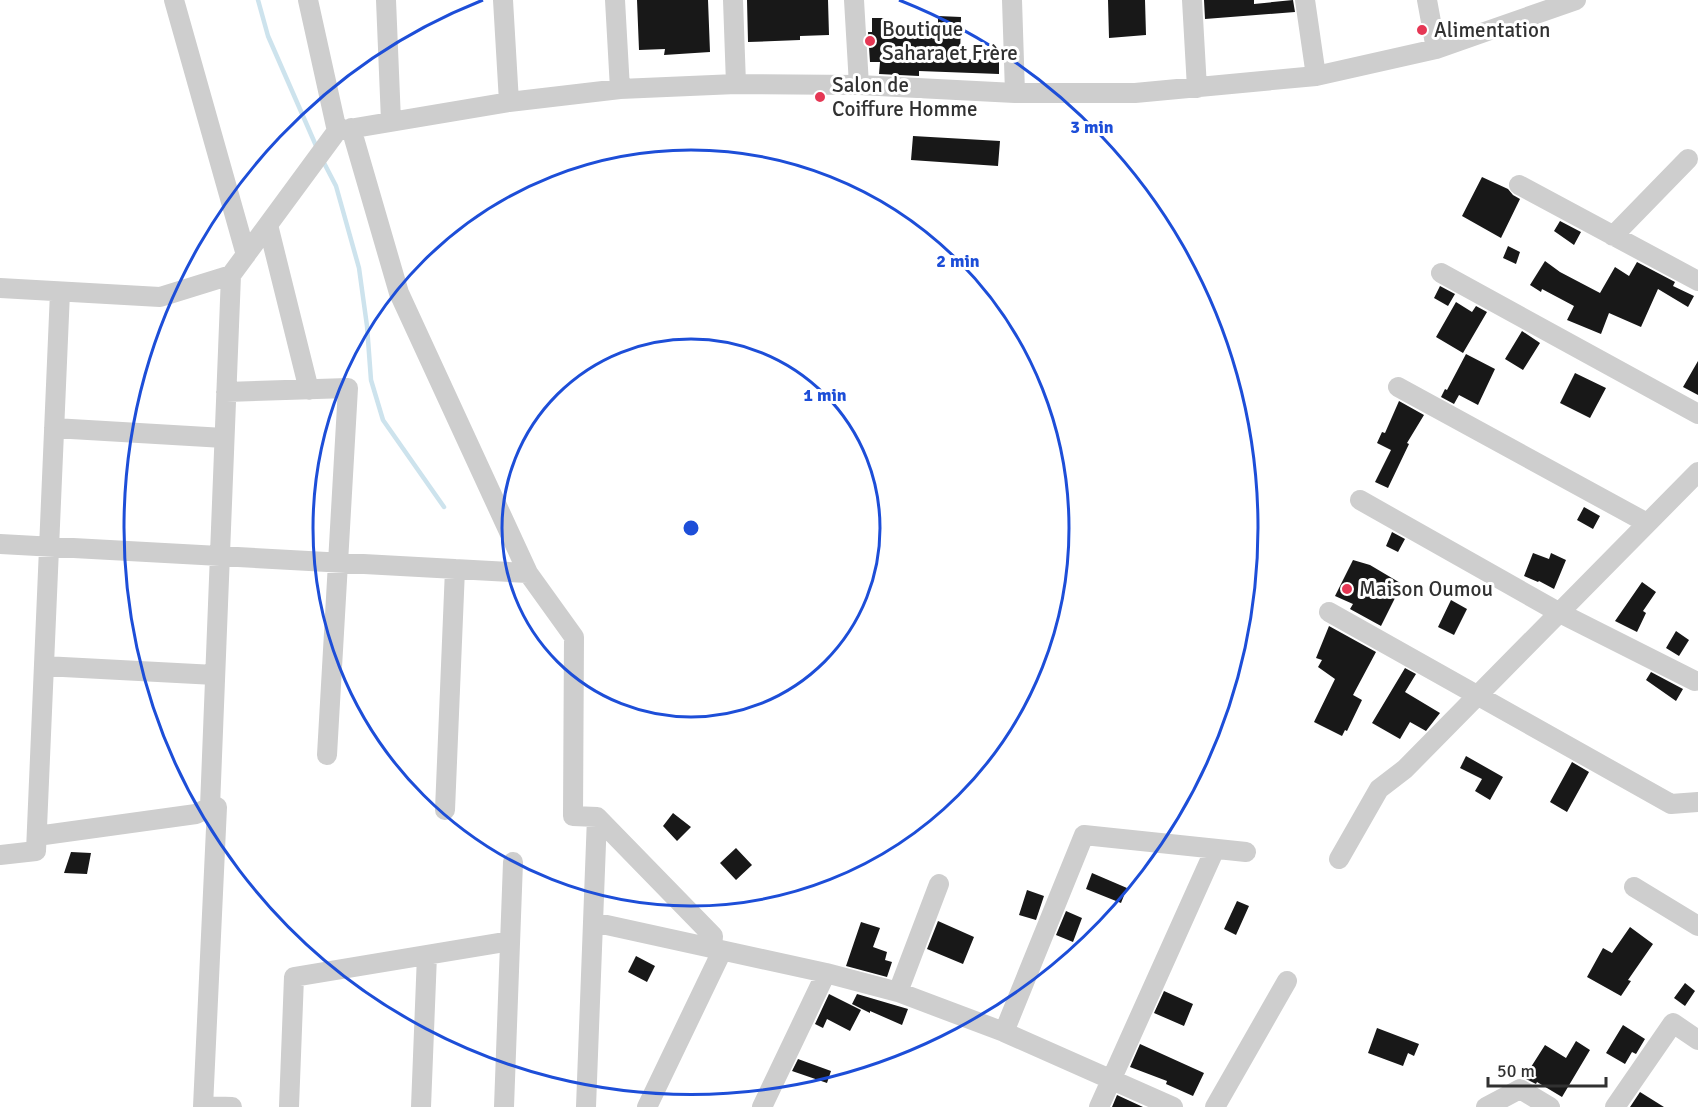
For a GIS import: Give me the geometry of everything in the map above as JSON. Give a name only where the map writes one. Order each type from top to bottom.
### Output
[{"type":"street","points":[[174,0],[246,255]]},
{"type":"street","points":[[308,0],[344,130],[399,292],[528,573],[574,637],[573,816],[597,817],[713,936],[717,949],[647,1107]]},
{"type":"street","points":[[386,0],[391,121]]},
{"type":"street","points":[[503,0],[509,102]]},
{"type":"street","points":[[615,0],[620,89]]},
{"type":"street","points":[[733,0],[736,84]]},
{"type":"street","points":[[854,0],[859,85]]},
{"type":"street","points":[[1012,0],[1015,93]]},
{"type":"street","points":[[1192,0],[1197,88]]},
{"type":"street","points":[[1305,0],[1316,76]]},
{"type":"street","points":[[1427,0],[1436,49]]},
{"type":"street","points":[[210,807],[231,275],[344,130],[509,102],[620,89],[736,84],[859,85],[1015,93],[1135,93],[1316,76],[1436,49],[1564,2]]},
{"type":"street","points":[[1613,236],[1688,159]]},
{"type":"street","points":[[1519,185],[1698,281]]},
{"type":"street","points":[[268,225],[309,390]]},
{"type":"street","points":[[1441,273],[1698,414]]},
{"type":"street","points":[[0,288],[160,297],[231,275]]},
{"type":"street","points":[[0,855],[36,851],[60,292]]},
{"type":"street","points":[[1398,387],[1647,524]]},
{"type":"street","points":[[226,392],[348,388],[327,754]]},
{"type":"street","points":[[54,428],[224,438]]},
{"type":"street","points":[[1339,858],[1379,789],[1405,769],[1698,472]]},
{"type":"street","points":[[1360,500],[1560,613],[1695,681]]},
{"type":"street","points":[[0,544],[528,573]]},
{"type":"street","points":[[445,810],[455,569]]},
{"type":"street","points":[[1329,612],[1671,804],[1698,802]]},
{"type":"street","points":[[44,666],[215,675]]},
{"type":"street","points":[[37,836],[196,814],[210,807],[217,807],[203,1106],[232,1107]]},
{"type":"street","points":[[586,1107],[597,817]]},
{"type":"street","points":[[1004,1032],[1084,835],[1246,852]]},
{"type":"street","points":[[1099,1107],[1215,849]]},
{"type":"street","points":[[504,1107],[513,862]]},
{"type":"street","points":[[898,992],[939,884]]},
{"type":"street","points":[[1634,887],[1698,926]]},
{"type":"street","points":[[593,922],[826,973],[898,992],[1004,1032],[1173,1107]]},
{"type":"street","points":[[289,1107],[294,977],[510,941]]},
{"type":"street","points":[[421,1107],[427,955]]},
{"type":"street","points":[[762,1107],[826,973]]},
{"type":"street","points":[[1215,1107],[1287,981]]},
{"type":"street","points":[[1615,1107],[1673,1023],[1695,1031]]},
{"type":"street","points":[[1491,1105],[1520,1089],[1550,1107]]},
{"type":"building","points":[[637,0],[708,0],[710,52],[664,55],[665,49],[639,50]]},
{"type":"building","points":[[747,0],[828,0],[829,35],[800,36],[800,40],[748,42]]},
{"type":"building","points":[[1108,0],[1145,0],[1146,35],[1109,38]]},
{"type":"building","points":[[1204,0],[1254,0],[1254,4],[1293,0],[1295,12],[1205,19]]},
{"type":"building","points":[[938,16],[961,17],[960,59],[999,60],[999,74],[919,71],[919,76],[879,74],[880,62],[870,62],[868,32],[872,32],[872,18],[889,18],[889,29],[938,29]]},
{"type":"building","points":[[913,136],[1000,141],[998,166],[911,160]]},
{"type":"building","points":[[1482,177],[1508,189],[1520,199],[1501,238],[1462,216]]},
{"type":"building","points":[[1560,221],[1581,232],[1574,245],[1554,231]]},
{"type":"building","points":[[1508,246],[1520,252],[1516,264],[1503,258]]},
{"type":"building","points":[[1545,261],[1560,272],[1600,293],[1615,267],[1629,276],[1637,262],[1675,282],[1673,286],[1694,296],[1688,307],[1658,289],[1641,327],[1609,313],[1601,334],[1567,320],[1574,306],[1530,285]]},
{"type":"building","points":[[1440,286],[1455,294],[1448,306],[1434,298]]},
{"type":"building","points":[[1456,302],[1472,312],[1476,306],[1487,312],[1463,353],[1436,337]]},
{"type":"building","points":[[1522,331],[1540,343],[1523,370],[1505,359]]},
{"type":"building","points":[[1466,354],[1495,369],[1478,405],[1459,395],[1454,404],[1441,397]]},
{"type":"building","points":[[1698,361],[1698,395],[1683,387]]},
{"type":"building","points":[[1575,373],[1606,388],[1590,418],[1560,403]]},
{"type":"building","points":[[1399,401],[1424,415],[1407,443],[1409,444],[1388,488],[1375,482],[1391,450],[1377,443],[1382,432],[1385,433]]},
{"type":"building","points":[[1584,507],[1600,516],[1593,529],[1577,520]]},
{"type":"building","points":[[1392,532],[1405,539],[1398,552],[1386,546]]},
{"type":"building","points":[[1533,553],[1549,559],[1551,553],[1566,560],[1554,589],[1524,576]]},
{"type":"building","points":[[1353,560],[1370,565],[1402,584],[1381,626],[1350,609],[1353,604],[1335,596]]},
{"type":"building","points":[[1642,582],[1656,592],[1643,611],[1646,613],[1637,632],[1615,621]]},
{"type":"building","points":[[1451,600],[1467,609],[1454,635],[1438,627]]},
{"type":"building","points":[[1329,626],[1376,652],[1353,695],[1362,700],[1347,731],[1345,730],[1342,736],[1314,722],[1335,679],[1318,667],[1322,660],[1316,658]]},
{"type":"building","points":[[1676,631],[1689,640],[1679,656],[1666,648]]},
{"type":"building","points":[[1405,668],[1416,674],[1405,692],[1440,713],[1426,731],[1410,722],[1400,739],[1372,723]]},
{"type":"building","points":[[1651,672],[1683,689],[1676,701],[1646,680]]},
{"type":"building","points":[[1466,756],[1503,777],[1490,800],[1475,791],[1482,779],[1460,768]]},
{"type":"building","points":[[1572,762],[1589,772],[1567,812],[1550,802]]},
{"type":"building","points":[[673,813],[691,827],[677,841],[663,826]]},
{"type":"building","points":[[736,848],[752,865],[736,880],[720,863]]},
{"type":"building","points":[[71,852],[91,853],[87,874],[64,873]]},
{"type":"building","points":[[1092,873],[1127,888],[1121,903],[1086,889]]},
{"type":"building","points":[[1027,890],[1044,896],[1036,920],[1019,915]]},
{"type":"building","points":[[1237,901],[1249,906],[1236,935],[1224,929]]},
{"type":"building","points":[[1066,911],[1082,918],[1073,942],[1056,935]]},
{"type":"building","points":[[938,921],[974,937],[963,964],[927,949]]},
{"type":"building","points":[[861,922],[880,928],[873,947],[887,952],[885,960],[892,962],[887,977],[846,966]]},
{"type":"building","points":[[1630,927],[1653,944],[1628,980],[1631,981],[1621,996],[1587,977],[1603,948],[1612,953]]},
{"type":"building","points":[[636,956],[655,966],[647,982],[628,972]]},
{"type":"building","points":[[1685,983],[1695,991],[1685,1006],[1674,998]]},
{"type":"building","points":[[1164,991],[1193,1004],[1184,1026],[1154,1013]]},
{"type":"building","points":[[829,994],[861,1010],[850,1031],[827,1019],[823,1028],[815,1024]]},
{"type":"building","points":[[857,994],[908,1009],[902,1025],[852,1004]]},
{"type":"building","points":[[1623,1025],[1645,1039],[1636,1054],[1632,1052],[1625,1064],[1606,1053]]},
{"type":"building","points":[[1377,1028],[1419,1044],[1414,1056],[1408,1053],[1403,1066],[1368,1053]]},
{"type":"building","points":[[1576,1041],[1590,1050],[1562,1097],[1537,1082],[1536,1084],[1524,1078],[1545,1045],[1566,1058]]},
{"type":"building","points":[[1140,1044],[1204,1073],[1193,1096],[1166,1084],[1167,1081],[1130,1067]]},
{"type":"building","points":[[798,1059],[831,1071],[827,1083],[792,1071]]},
{"type":"building","points":[[1640,1092],[1664,1107],[1630,1107]]},
{"type":"building","points":[[1117,1095],[1143,1107],[1112,1107]]},
{"type":"waterway","points":[[258,0],[268,36],[317,148]]},
{"type":"waterway","points":[[323,161],[336,186],[359,268],[371,380],[383,420],[444,507]]},
{"type":"place","name":"Alimentation","points":[[1422,30]]},
{"type":"place","name":"Boutique Sahara et Frère","points":[[870,41]]},
{"type":"place","name":"Salon de Coiffure Homme","points":[[820,97]]},
{"type":"place","name":"Maison Oumou","points":[[1347,589]]}]
